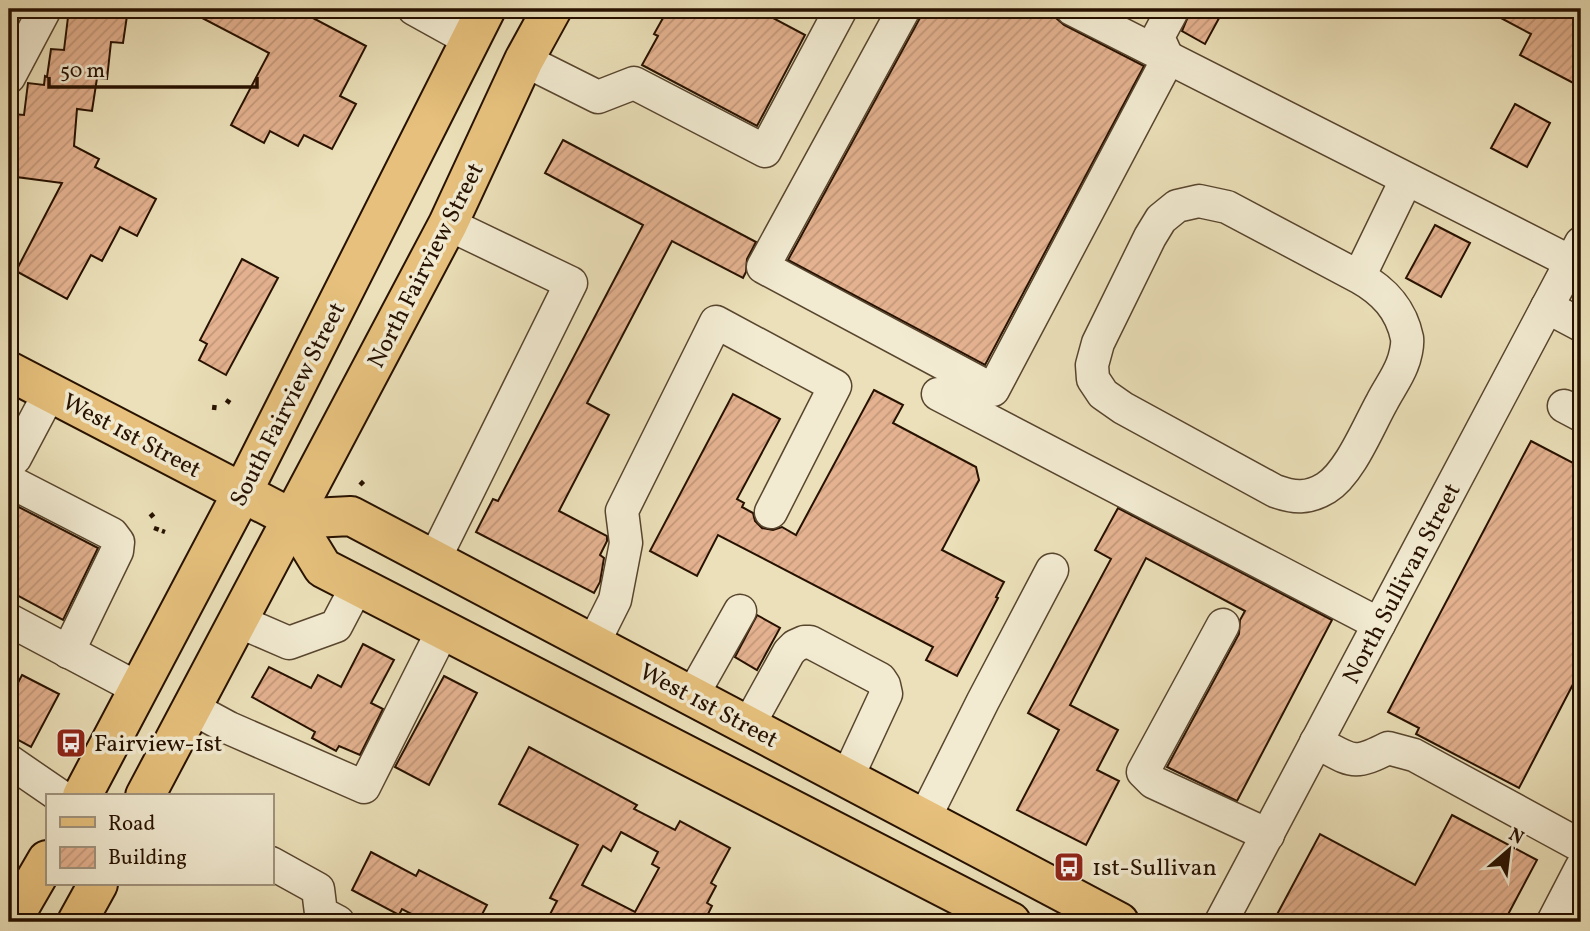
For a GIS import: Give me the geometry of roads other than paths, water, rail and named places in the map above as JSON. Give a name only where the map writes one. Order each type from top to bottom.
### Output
[{"type":"main road","name":"North Fairview Street","points":[[293,519],[448,224],[524,61],[552,9]]},
{"type":"main road","name":"South Fairview Street","points":[[83,794],[242,493],[478,24]]},
{"type":"main road","name":"West 1st Street","points":[[9,371],[293,519],[351,516],[1119,922]]},
{"type":"main road","points":[[293,519],[323,568],[1011,922]]},
{"type":"main road","points":[[149,794],[293,519]]},
{"type":"main road","points":[[11,922],[46,862]]},
{"type":"main road","points":[[77,922],[97,886]]},
{"type":"street","points":[[9,77],[45,9]]},
{"type":"street","points":[[414,9],[478,24]]},
{"type":"street","points":[[524,61],[598,97],[634,83],[765,151],[841,9]]},
{"type":"street","points":[[904,9],[763,267],[993,390],[1168,59]]},
{"type":"street","points":[[1072,9],[1406,180],[1576,253]]},
{"type":"street","points":[[1168,59],[1158,37],[1173,9]]},
{"type":"street","points":[[1359,276],[1406,180]]},
{"type":"street","points":[[1199,201],[1227,207],[1359,276],[1376,286],[1389,299],[1401,318],[1408,341],[1403,364],[1344,470],[1328,487],[1311,495],[1293,497],[1275,491],[1123,408],[1103,394],[1093,379],[1092,365],[1098,343],[1150,237],[1161,219],[1177,205],[1199,201]]},
{"type":"street","points":[[434,560],[570,283],[448,224]]},
{"type":"street","name":"North Sullivan Street","points":[[1221,922],[1576,253]]},
{"type":"street","points":[[1547,307],[1581,324]]},
{"type":"street","points":[[593,644],[615,600],[626,542],[622,511],[716,322],[835,386],[771,512]]},
{"type":"street","points":[[9,464],[15,458],[50,392]]},
{"type":"street","points":[[938,394],[1379,624]]},
{"type":"street","points":[[9,481],[112,534],[118,542],[117,551],[68,652]]},
{"type":"street","points":[[924,819],[1052,570]]},
{"type":"street","points":[[238,621],[289,643],[337,626],[357,586]]},
{"type":"street","points":[[692,696],[740,611]]},
{"type":"street","points":[[9,620],[139,689]]},
{"type":"street","points":[[1223,625],[1143,772],[1153,782],[1268,835]]},
{"type":"street","points":[[192,708],[229,728],[364,787],[443,630]]},
{"type":"street","points":[[748,726],[789,652],[804,642],[810,642],[874,676],[884,685],[886,694],[847,778]]},
{"type":"street","points":[[1316,742],[1354,761],[1371,757],[1388,748],[1414,755],[1581,846]]},
{"type":"street","points":[[9,761],[57,794]]},
{"type":"street","points":[[273,864],[318,889],[321,913],[338,922]]},
{"type":"street","points":[[1553,922],[1581,869]]},
{"type":"place","name":"Fairview-1st","points":[[71,743]]},
{"type":"place","name":"1st-Sullivan","points":[[1069,867]]}]
